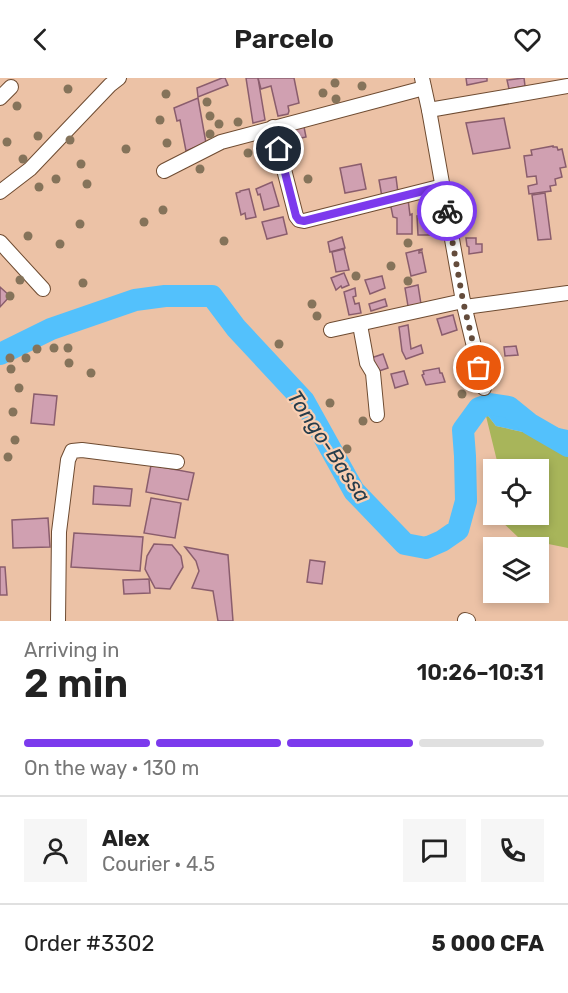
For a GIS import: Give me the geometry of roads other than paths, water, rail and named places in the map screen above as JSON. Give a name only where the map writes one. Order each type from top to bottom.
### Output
[{"type":"street","points":[[0,192],[30,169],[119,78]]},
{"type":"street","points":[[164,171],[221,141],[423,83],[464,304],[484,388]]},
{"type":"street","points":[[429,111],[568,86]]},
{"type":"street","points":[[0,98],[11,87]]},
{"type":"street","points":[[273,127],[296,216],[299,220],[304,221],[443,186]]},
{"type":"street","points":[[0,242],[43,289]]},
{"type":"street","points":[[331,330],[464,304],[568,293]]},
{"type":"street","points":[[360,325],[368,363],[373,373],[377,414]]},
{"type":"street","points":[[58,621],[59,532],[68,460],[72,451],[82,450],[177,462]]},
{"type":"water","points":[[485,412],[568,430],[568,442],[496,426]]},
{"type":"waterway","name":"Tongo-Bassa","points":[[0,354],[51,329],[135,300],[165,296],[212,296],[236,328],[304,401],[354,491],[405,544],[426,548],[458,530],[466,501],[463,430],[479,408],[490,404],[509,407],[530,424],[568,446]]}]
